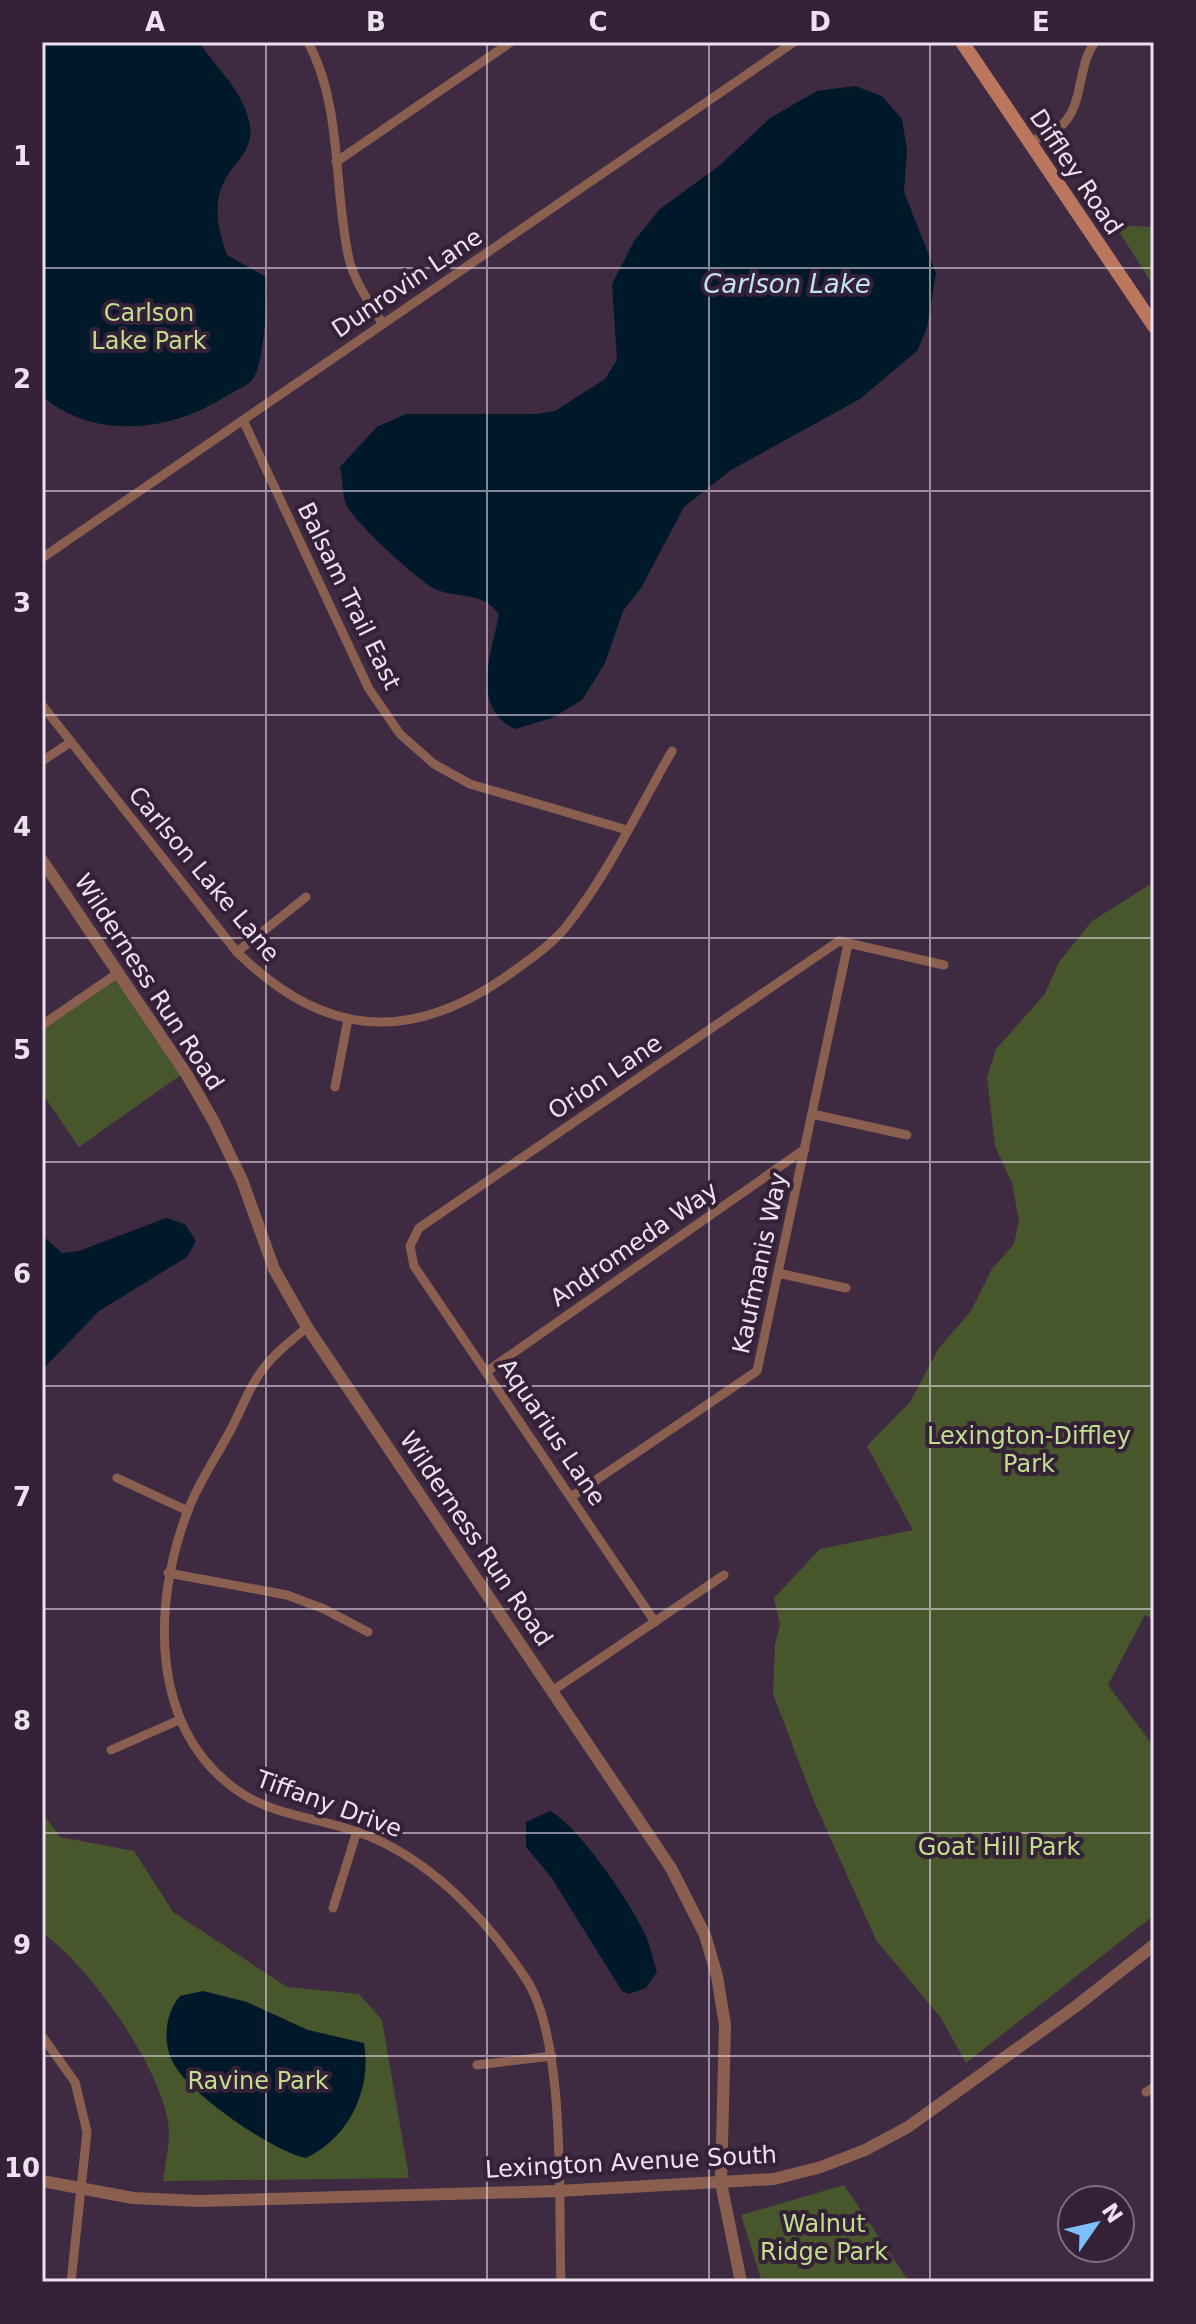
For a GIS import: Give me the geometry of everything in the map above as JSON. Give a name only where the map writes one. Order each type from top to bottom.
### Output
[{"type":"main road","name":"Diffley Road","points":[[962,42],[1154,326]]},
{"type":"street","points":[[308,42],[328,98],[350,260],[363,293],[383,324]]},
{"type":"street","points":[[336,162],[511,42]]},
{"type":"street","name":"Dunrovin Lane","points":[[42,558],[794,42]]},
{"type":"street","points":[[1030,142],[1057,129],[1068,118],[1082,64],[1095,42]]},
{"type":"street","name":"Balsam Trail East","points":[[243,420],[369,689],[400,734],[434,764],[470,784],[627,830]]},
{"type":"street","name":"Carlson Lake Lane","points":[[42,705],[237,952],[288,996],[317,1010],[348,1019],[389,1022],[421,1018],[455,1007],[486,990],[536,955],[563,930],[583,904],[672,751]]},
{"type":"street","points":[[42,761],[71,742]]},
{"type":"street","name":"Wilderness Run Road","points":[[42,860],[187,1075],[214,1122],[242,1180],[274,1269],[307,1327],[671,1868],[705,1935],[717,1976],[725,2025],[721,2183],[741,2282]]},
{"type":"street","points":[[237,952],[306,897]]},
{"type":"street","name":"Orion Lane","points":[[414,1266],[410,1246],[419,1228],[839,941],[848,944]]},
{"type":"street","points":[[848,944],[944,965]]},
{"type":"street","name":"Kaufmanis Way","points":[[571,1497],[757,1371],[848,944]]},
{"type":"street","points":[[42,1025],[118,973]]},
{"type":"street","points":[[335,1087],[348,1019]]},
{"type":"street","points":[[812,1114],[907,1135]]},
{"type":"street","name":"Andromeda Way","points":[[486,1372],[805,1149]]},
{"type":"street","name":"Aquarius Lane","points":[[414,1266],[655,1622]]},
{"type":"street","points":[[778,1273],[846,1288]]},
{"type":"street","name":"Tiffany Drive","points":[[307,1327],[266,1365],[188,1511],[168,1573],[165,1612],[167,1670],[179,1720],[204,1761],[241,1793],[276,1809],[357,1831],[413,1857],[460,1898],[526,1980],[544,2017],[552,2056],[561,2282]]},
{"type":"street","points":[[117,1478],[188,1511]]},
{"type":"street","points":[[168,1573],[287,1595],[324,1609],[368,1632]]},
{"type":"street","points":[[552,1691],[724,1575]]},
{"type":"street","points":[[111,1750],[179,1720]]},
{"type":"street","points":[[333,1908],[357,1831]]},
{"type":"street","name":"Lexington Avenue South","points":[[42,2181],[133,2198],[198,2201],[558,2191],[774,2179],[821,2167],[865,2150],[908,2127],[1075,2007],[1154,1945]]},
{"type":"street","points":[[42,2036],[59,2055],[81,2101],[87,2132],[71,2282]]},
{"type":"street","points":[[477,2065],[552,2056]]},
{"type":"green space","points":[[1115,225],[1154,227],[1154,287]]},
{"type":"green space","points":[[1154,882],[1154,1620],[1145,1615],[1108,1685],[1154,1747],[1154,1915],[966,2063],[941,2018],[876,1940],[813,1799],[773,1694],[775,1644],[780,1625],[774,1598],[820,1549],[913,1530],[867,1446],[910,1402],[939,1348],[971,1311],[992,1269],[1014,1244],[1019,1221],[1012,1183],[995,1146],[987,1077],[996,1049],[1045,994],[1059,962],[1092,921]]},
{"type":"green space","points":[[118,973],[185,1072],[79,1147],[42,1093],[42,1025]]},
{"type":"green space","name":"Ravine Park","points":[[42,1812],[60,1837],[134,1851],[173,1912],[287,1987],[359,1994],[382,2020],[409,2178],[163,2181],[169,2132],[155,2081],[122,2022],[102,1994],[81,1968],[42,1933]]},
{"type":"green space","name":"Walnut Ridge Park","points":[[844,2185],[909,2282],[762,2282],[741,2215]]},
{"type":"water","name":"Carlson Lake Park","points":[[42,42],[199,42],[229,81],[247,113],[249,142],[220,191],[218,218],[227,255],[266,277],[260,361],[252,380],[243,387],[182,418],[158,424],[109,425],[85,420],[42,396]]},
{"type":"water","name":"Carlson Lake","points":[[855,86],[882,96],[902,119],[907,150],[904,192],[936,273],[927,328],[917,351],[860,399],[731,470],[684,507],[641,588],[623,611],[605,663],[582,700],[552,718],[515,729],[501,720],[492,708],[488,694],[489,663],[499,615],[479,599],[437,590],[428,585],[387,550],[346,504],[340,467],[377,427],[406,414],[536,414],[555,411],[605,379],[617,360],[612,284],[634,241],[660,209],[719,166],[770,118],[817,91]]},
{"type":"water","points":[[166,1218],[185,1224],[196,1241],[187,1257],[99,1311],[42,1370],[42,1235],[62,1253],[79,1251]]},
{"type":"water","points":[[550,1811],[562,1819],[589,1849],[639,1923],[648,1940],[657,1972],[646,1988],[629,1994],[622,1991],[551,1877],[526,1847],[526,1822]]},
{"type":"water","points":[[203,1991],[247,2002],[308,2030],[364,2043],[366,2061],[361,2095],[345,2125],[321,2149],[306,2158],[274,2145],[215,2106],[175,2066],[167,2040],[171,2012],[180,1996]]},
{"type":"park label","name":"Lexington-Diffley Park","points":[[1029,1450]]},
{"type":"park label","name":"Goat Hill Park","points":[[999,1847]]}]
